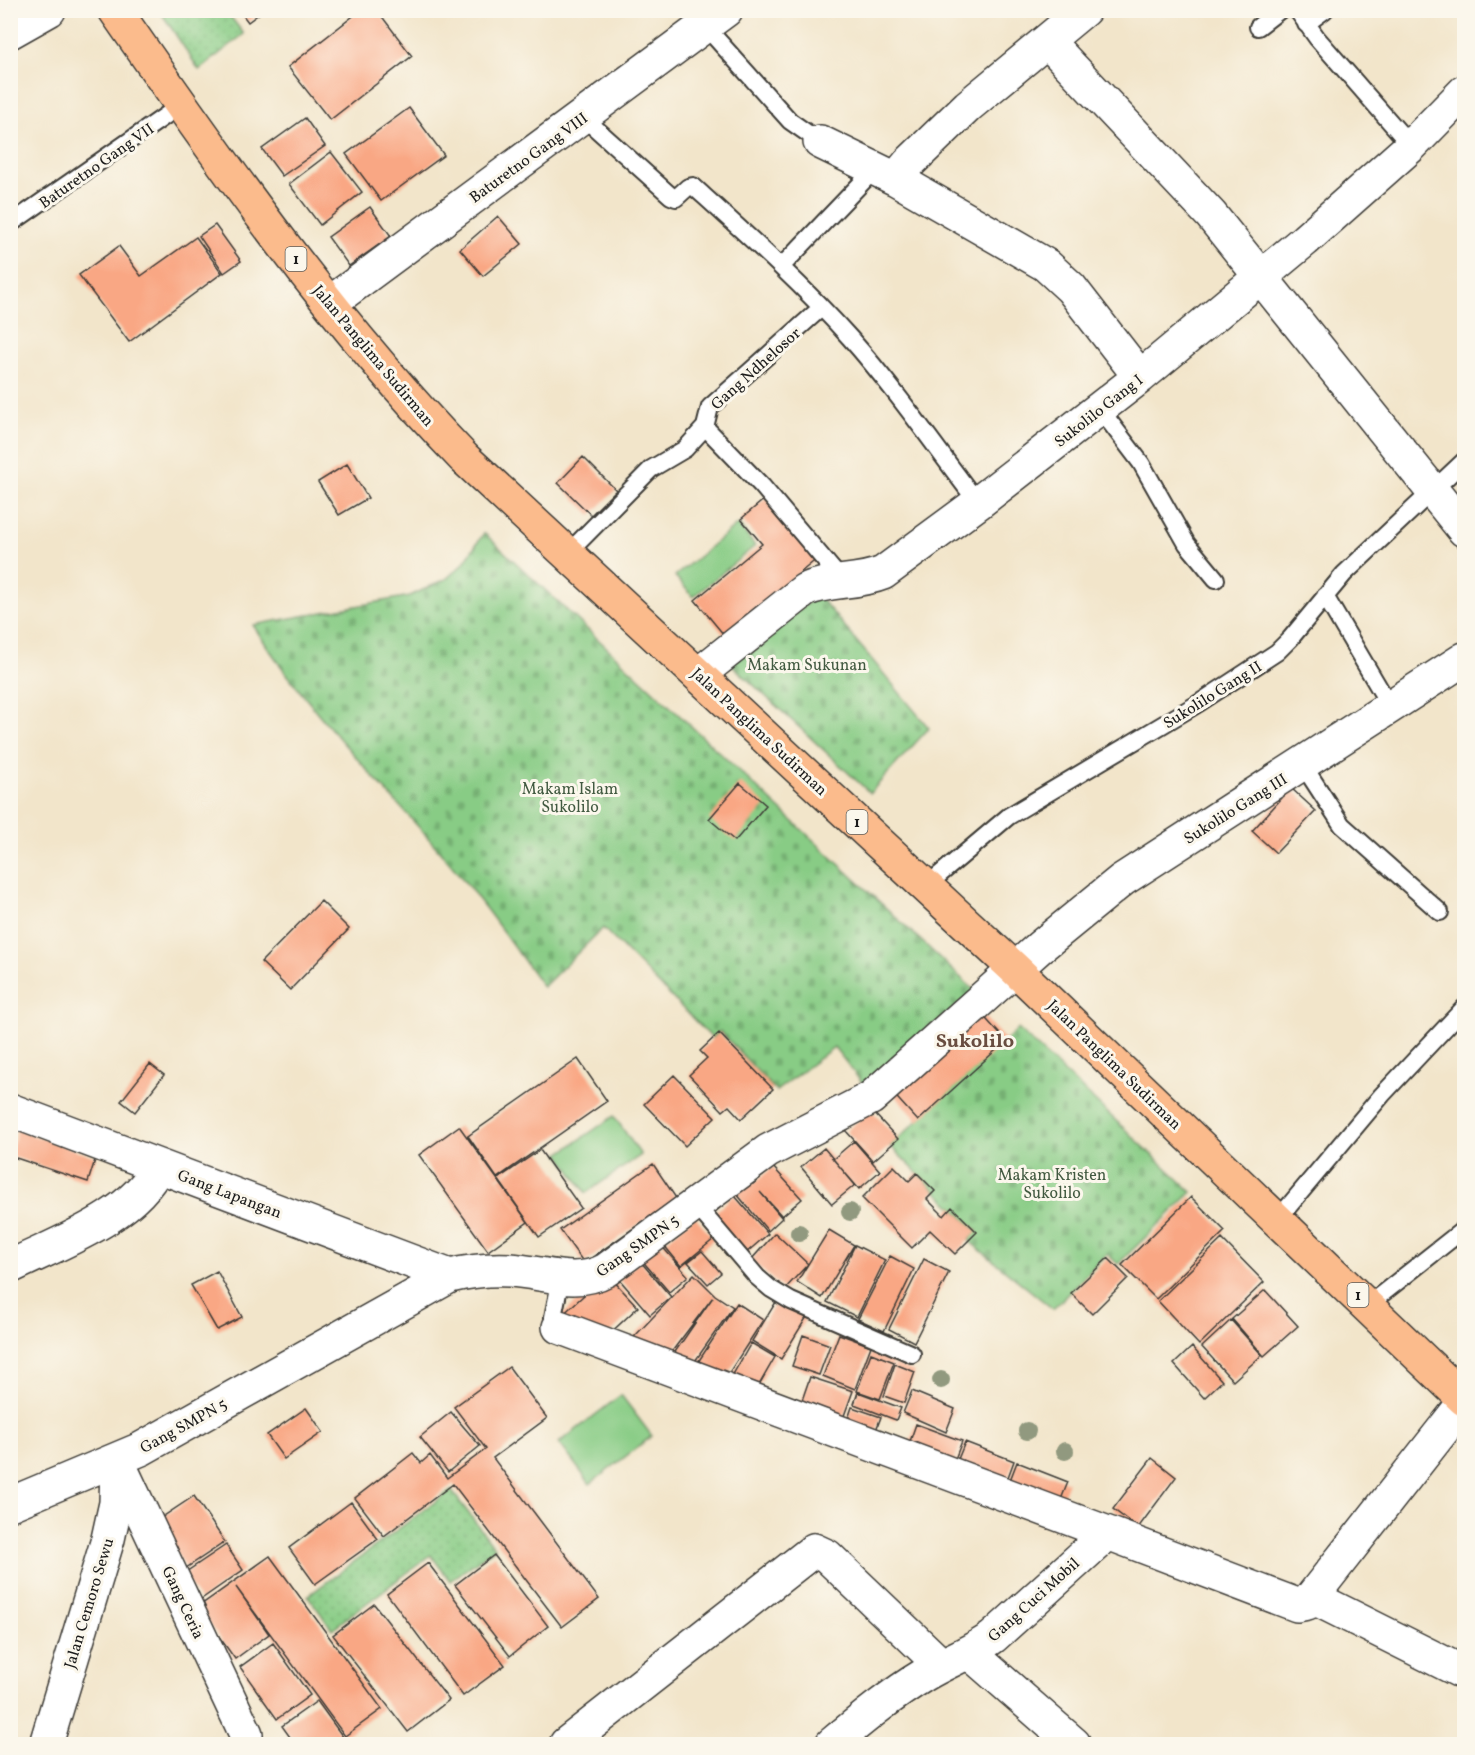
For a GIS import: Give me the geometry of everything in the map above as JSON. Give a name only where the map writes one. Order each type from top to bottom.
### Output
[{"type":"highway","name":"Jalan Panglima Sudirman","points":[[115,10],[181,105],[330,303],[411,403],[481,474],[1015,969],[1368,1305],[1464,1401]]},
{"type":"street","points":[[10,32],[49,10]]},
{"type":"street","points":[[885,174],[909,163],[968,106],[1084,10]]},
{"type":"street","name":"Baturetno Gang VIII","points":[[330,303],[715,18]]},
{"type":"street","points":[[1047,41],[1174,173],[1261,277],[1464,530]]},
{"type":"street","name":"Sukolilo Gang I","points":[[699,674],[795,596],[812,587],[866,580],[893,567],[978,503],[1100,409],[1261,277],[1412,146],[1464,92]]},
{"type":"street","points":[[819,141],[885,174],[1046,265],[1071,288],[1140,377]]},
{"type":"street","name":"Sukolilo Gang III","points":[[1015,969],[1122,880],[1464,659]]},
{"type":"street","name":"Gang SMPN 5","points":[[10,1504],[117,1460],[450,1276],[468,1271],[502,1270],[561,1278],[588,1278],[606,1270],[784,1141],[849,1111],[871,1098],[1015,969]]},
{"type":"street","name":"Gang Lapangan","points":[[10,1110],[450,1276]]},
{"type":"street","points":[[10,1268],[118,1210],[145,1188],[158,1166]]},
{"type":"street","points":[[559,1327],[1297,1605],[1305,1604],[1312,1597],[1464,1401]]},
{"type":"street","name":"Jalan Cemoro Sewu","points":[[46,1744],[115,1511],[117,1460]]},
{"type":"street","name":"Gang Ceria","points":[[117,1460],[246,1734],[246,1744]]},
{"type":"street","name":"Gang Cuci Mobil","points":[[847,1740],[902,1688],[955,1659],[1016,1617],[1108,1533]]},
{"type":"street","points":[[566,1744],[814,1550],[827,1556],[955,1659],[1074,1744]]},
{"type":"street","points":[[1312,1597],[1464,1673]]},
{"type":"lane","points":[[1258,27],[1280,10]]},
{"type":"lane","points":[[1325,10],[1301,17],[1412,146]]},
{"type":"lane","points":[[715,18],[790,121],[819,141]]},
{"type":"lane","name":"Baturetno Gang VII","points":[[10,224],[181,105]]},
{"type":"lane","points":[[583,117],[671,196],[676,198],[688,187],[693,186],[781,267],[876,369],[978,503]]},
{"type":"lane","points":[[781,267],[885,174]]},
{"type":"lane","name":"Gang Ndhelosor","points":[[568,553],[651,469],[681,452],[705,427],[710,407],[821,308]]},
{"type":"lane","points":[[1100,409],[1141,463],[1187,544],[1216,579]]},
{"type":"lane","points":[[705,427],[762,486],[843,582]]},
{"type":"lane","name":"Sukolilo Gang II","points":[[926,886],[1009,816],[1199,703],[1277,652],[1353,565],[1464,461]]},
{"type":"lane","points":[[1325,596],[1391,708]]},
{"type":"lane","points":[[1303,765],[1342,825],[1440,912]]},
{"type":"lane","points":[[1278,1219],[1382,1095],[1464,1008]]},
{"type":"lane","points":[[695,1204],[757,1277],[780,1295],[912,1354]]},
{"type":"lane","points":[[1368,1305],[1464,1229]]},
{"type":"lane","points":[[559,1327],[554,1323],[553,1317],[561,1278]]},
{"type":"green space","points":[[160,11],[226,11],[244,34],[199,70]]},
{"type":"green space","points":[[738,524],[755,546],[693,597],[675,576]]},
{"type":"green space","name":"Makam Islam Sukolilo","points":[[484,533],[975,991],[863,1084],[834,1047],[776,1091],[720,1031],[712,1038],[603,928],[543,987],[455,869],[312,706],[253,625],[410,596],[446,579],[463,564]]},
{"type":"green space","name":"Makam Sukunan","points":[[818,595],[929,728],[870,793],[730,663]]},
{"type":"green space","name":"Makam Kristen Sukolilo","points":[[1018,1029],[1192,1192],[1118,1264],[1107,1254],[1053,1309],[969,1241],[977,1231],[890,1146]]},
{"type":"green space","points":[[614,1116],[641,1155],[586,1193],[559,1154]]},
{"type":"green space","points":[[621,1395],[652,1436],[590,1484],[559,1443]]},
{"type":"green space","points":[[451,1490],[495,1548],[450,1581],[431,1555],[332,1629],[308,1596]]},
{"type":"building","points":[[239,10],[264,10],[248,22]]},
{"type":"building","points":[[361,10],[377,10],[412,56],[330,120],[288,67]]},
{"type":"building","points":[[409,108],[444,155],[381,201],[346,154]]},
{"type":"building","points":[[305,118],[325,146],[282,176],[262,149]]},
{"type":"building","points":[[331,152],[362,192],[320,225],[289,184]]},
{"type":"building","points":[[370,207],[391,236],[349,266],[328,237]]},
{"type":"building","points":[[498,216],[522,244],[483,276],[460,249]]},
{"type":"building","points":[[215,225],[241,261],[224,273],[199,236]]},
{"type":"building","points":[[196,237],[222,273],[129,342],[79,275],[119,246],[141,276]]},
{"type":"building","points":[[583,457],[616,490],[591,515],[558,483]]},
{"type":"building","points":[[347,464],[368,498],[339,515],[318,482]]},
{"type":"building","points":[[767,497],[818,558],[724,635],[695,600],[762,544],[741,519]]},
{"type":"building","points":[[740,783],[766,805],[735,841],[709,819]]},
{"type":"building","points":[[1291,788],[1316,811],[1276,853],[1252,831]]},
{"type":"building","points":[[321,901],[349,929],[290,990],[261,962]]},
{"type":"building","points":[[978,1010],[1006,1041],[918,1121],[890,1090]]},
{"type":"building","points":[[719,1033],[773,1089],[741,1119],[729,1106],[723,1111],[689,1075],[707,1058],[700,1051]]},
{"type":"building","points":[[578,1059],[607,1101],[497,1178],[468,1136]]},
{"type":"building","points":[[150,1064],[164,1075],[135,1112],[121,1101]]},
{"type":"building","points":[[674,1075],[715,1117],[685,1146],[644,1104]]},
{"type":"building","points":[[871,1110],[898,1139],[873,1161],[846,1131]]},
{"type":"building","points":[[459,1126],[528,1222],[488,1251],[419,1155]]},
{"type":"building","points":[[17,1130],[96,1157],[88,1182],[10,1156]]},
{"type":"building","points":[[854,1141],[880,1171],[859,1189],[833,1159]]},
{"type":"building","points":[[824,1148],[855,1185],[832,1204],[801,1167]]},
{"type":"building","points":[[540,1150],[581,1208],[539,1237],[498,1179]]},
{"type":"building","points":[[653,1164],[676,1198],[584,1263],[560,1230]]},
{"type":"building","points":[[894,1166],[909,1181],[917,1173],[935,1191],[927,1199],[944,1216],[952,1207],[977,1232],[955,1254],[930,1230],[912,1248],[862,1198]]},
{"type":"building","points":[[773,1167],[802,1199],[782,1216],[760,1192],[782,1218],[768,1231],[736,1193],[750,1181],[753,1184]]},
{"type":"building","points":[[734,1195],[768,1234],[746,1253],[712,1215]]},
{"type":"building","points":[[1191,1197],[1225,1231],[1156,1299],[1122,1265]]},
{"type":"building","points":[[695,1216],[714,1239],[681,1266],[663,1244]]},
{"type":"building","points":[[829,1230],[854,1245],[822,1298],[797,1282]]},
{"type":"building","points":[[775,1233],[808,1264],[784,1290],[751,1260]]},
{"type":"building","points":[[1222,1239],[1264,1282],[1199,1345],[1158,1301]]},
{"type":"building","points":[[659,1243],[688,1276],[669,1292],[640,1258]]},
{"type":"building","points":[[855,1245],[885,1260],[857,1317],[827,1302]]},
{"type":"building","points":[[702,1251],[721,1273],[708,1284],[688,1262]]},
{"type":"building","points":[[890,1256],[914,1269],[884,1331],[858,1319]]},
{"type":"building","points":[[1108,1258],[1128,1278],[1092,1314],[1071,1293]]},
{"type":"building","points":[[924,1259],[949,1272],[914,1342],[889,1329]]},
{"type":"building","points":[[640,1261],[671,1297],[650,1315],[619,1279]]},
{"type":"building","points":[[217,1271],[242,1317],[217,1330],[191,1285]]},
{"type":"building","points":[[607,1274],[638,1307],[605,1338],[559,1318]]},
{"type":"building","points":[[694,1274],[715,1295],[733,1307],[693,1364],[675,1352],[713,1297],[667,1358],[633,1338]]},
{"type":"building","points":[[1265,1290],[1298,1326],[1264,1356],[1232,1319]]},
{"type":"building","points":[[779,1297],[808,1315],[781,1359],[752,1341]]},
{"type":"building","points":[[737,1303],[763,1320],[725,1379],[698,1362]]},
{"type":"building","points":[[1231,1320],[1262,1355],[1233,1381],[1202,1347]]},
{"type":"building","points":[[839,1334],[871,1346],[855,1389],[823,1376]]},
{"type":"building","points":[[803,1335],[830,1345],[819,1375],[792,1366]]},
{"type":"building","points":[[751,1343],[775,1357],[755,1392],[731,1378]]},
{"type":"building","points":[[1192,1347],[1222,1381],[1204,1398],[1174,1364]]},
{"type":"building","points":[[871,1353],[894,1362],[880,1399],[857,1391]]},
{"type":"building","points":[[895,1364],[915,1372],[904,1403],[884,1396]]},
{"type":"building","points":[[509,1367],[547,1418],[493,1458],[599,1599],[562,1627],[453,1484],[384,1536],[355,1498],[413,1453],[421,1463],[430,1455],[447,1478],[486,1449],[454,1407]]},
{"type":"building","points":[[810,1377],[853,1391],[841,1424],[799,1409]]},
{"type":"building","points":[[912,1391],[955,1409],[946,1432],[903,1413]]},
{"type":"building","points":[[858,1392],[901,1408],[896,1420],[854,1404]]},
{"type":"building","points":[[852,1407],[881,1417],[873,1438],[845,1428]]},
{"type":"building","points":[[306,1408],[323,1432],[284,1459],[267,1435]]},
{"type":"building","points":[[451,1412],[480,1446],[448,1472],[420,1437]]},
{"type":"building","points":[[916,1424],[962,1441],[952,1467],[907,1450]]},
{"type":"building","points":[[965,1442],[1014,1461],[1004,1488],[954,1469]]},
{"type":"building","points":[[1152,1458],[1176,1477],[1138,1528],[1113,1509]]},
{"type":"building","points":[[1017,1462],[1068,1482],[1058,1507],[1007,1488]]},
{"type":"building","points":[[194,1496],[225,1542],[186,1568],[155,1522]]},
{"type":"building","points":[[351,1502],[378,1539],[315,1584],[289,1548]]},
{"type":"building","points":[[226,1545],[243,1570],[200,1600],[183,1574]]},
{"type":"building","points":[[494,1555],[548,1626],[510,1656],[455,1585]]},
{"type":"building","points":[[270,1556],[382,1709],[345,1736],[236,1587],[269,1634],[235,1659],[198,1607]]},
{"type":"building","points":[[428,1563],[505,1665],[463,1696],[387,1594]]},
{"type":"building","points":[[374,1604],[449,1700],[408,1732],[333,1635]]},
{"type":"building","points":[[273,1643],[310,1695],[277,1719],[240,1667]]},
{"type":"building","points":[[317,1701],[348,1744],[295,1744],[282,1726]]},
{"type":"district","name":"Sukolilo","points":[[975,1040]]}]
